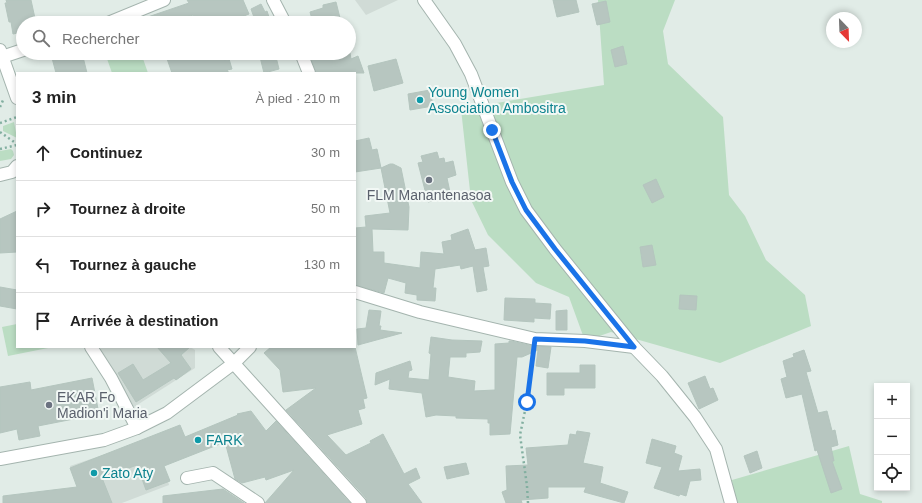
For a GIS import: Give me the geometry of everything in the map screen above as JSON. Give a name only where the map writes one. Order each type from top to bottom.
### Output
[{"type":"street","points":[[125,16],[164,0]]},
{"type":"street","points":[[273,0],[281,16]]},
{"type":"street","points":[[424,0],[455,44],[471,74],[512,182],[526,210],[555,249],[634,347],[662,376],[695,417],[716,449],[731,503]]},
{"type":"street","points":[[16,51],[1,54],[6,83],[16,97]]},
{"type":"street","points":[[304,60],[309,72]]},
{"type":"street","points":[[0,174],[12,172],[16,167]]},
{"type":"street","points":[[356,292],[420,312],[535,339],[585,341],[634,347]]},
{"type":"street","points":[[92,348],[112,378],[137,428]]},
{"type":"street","points":[[220,348],[360,503]]},
{"type":"street","points":[[0,459],[104,440],[137,428],[167,413],[234,363],[249,348]]},
{"type":"street","points":[[187,478],[213,473],[258,503]]},
{"type":"path","points":[[0,123],[16,117]]},
{"type":"path","points":[[0,132],[16,144]]},
{"type":"path","points":[[0,149],[16,145]]},
{"type":"path","points":[[528,503],[520,435],[527,402],[535,339]]},
{"type":"shaded area","points":[[355,0],[398,0],[366,15]]},
{"type":"shaded area","points":[[101,348],[192,348],[195,350],[195,368],[134,407],[99,350]]},
{"type":"shaded area","name":"Zato Aty","points":[[156,437],[169,485],[122,503],[85,503],[70,466]]},
{"type":"green space","points":[[598,0],[675,0],[663,31],[668,64],[723,117],[729,195],[745,216],[766,260],[805,295],[811,326],[720,363],[611,332],[585,341],[569,297],[536,283],[488,235],[471,200],[461,109],[604,85]]},
{"type":"green space","points":[[107,60],[143,60],[148,72],[112,72]]},
{"type":"green space","points":[[14,122],[16,138],[3,131],[3,126]]},
{"type":"green space","points":[[11,149],[14,155],[11,159],[0,161],[0,151]]},
{"type":"green space","points":[[16,324],[16,348],[48,348],[8,356],[2,327]]},
{"type":"green space","points":[[849,446],[860,494],[882,501],[882,503],[735,503],[732,480]]},
{"type":"building","points":[[6,0],[31,0],[34,16],[16,16],[16,33],[13,34],[11,22],[9,22],[5,3],[7,3]]},
{"type":"building","points":[[187,0],[243,0],[249,14],[244,16],[151,16],[189,3]]},
{"type":"building","points":[[553,0],[576,0],[579,12],[557,17]]},
{"type":"building","points":[[606,1],[610,22],[597,25],[592,4]]},
{"type":"building","points":[[336,2],[340,16],[311,16],[310,12],[323,8],[323,5]]},
{"type":"building","points":[[261,4],[265,12],[267,11],[269,16],[254,16],[251,9]]},
{"type":"building","points":[[623,46],[627,64],[615,67],[611,50]]},
{"type":"building","points":[[358,56],[364,73],[356,72],[316,72],[311,60],[356,60],[356,57]]},
{"type":"building","points":[[396,59],[403,83],[374,91],[368,66]]},
{"type":"building","points":[[53,60],[84,60],[87,72],[56,72]]},
{"type":"building","points":[[167,60],[229,60],[232,69],[227,70],[228,72],[172,72]]},
{"type":"building","points":[[261,60],[277,60],[279,69],[264,72]]},
{"type":"building","name":"Young Women Association Ambositra","points":[[430,90],[433,106],[410,110],[408,94]]},
{"type":"building","points":[[369,138],[372,150],[377,149],[381,168],[356,172],[356,141]]},
{"type":"building","name":"FLM Manantenasoa","points":[[437,152],[439,159],[444,158],[445,163],[453,161],[456,175],[447,178],[451,197],[428,202],[418,163],[423,162],[421,156]]},
{"type":"building","points":[[393,164],[401,168],[409,207],[408,230],[372,229],[373,252],[384,252],[384,263],[420,268],[421,252],[444,254],[442,242],[452,240],[451,235],[468,229],[475,250],[486,248],[489,266],[483,267],[487,290],[477,292],[473,266],[461,269],[460,265],[435,269],[433,288],[436,288],[435,301],[417,300],[417,295],[405,293],[406,283],[388,278],[384,293],[356,285],[356,228],[366,227],[365,216],[390,213],[381,168]]},
{"type":"building","points":[[656,179],[664,197],[652,203],[643,185]]},
{"type":"building","points":[[16,211],[16,252],[0,253],[0,219]]},
{"type":"building","points":[[652,245],[656,265],[643,267],[640,247]]},
{"type":"building","points":[[0,287],[16,290],[16,309],[0,306]]},
{"type":"building","points":[[680,295],[697,296],[696,310],[679,309]]},
{"type":"building","points":[[505,298],[535,299],[535,303],[551,304],[550,319],[534,318],[534,322],[504,320]]},
{"type":"building","points":[[369,310],[381,311],[379,326],[381,326],[380,330],[402,333],[358,345],[357,329],[366,328]]},
{"type":"building","points":[[567,310],[567,330],[556,330],[556,311]]},
{"type":"building","points":[[431,337],[452,340],[482,341],[480,352],[466,353],[466,357],[450,357],[448,377],[475,381],[474,391],[495,390],[495,344],[509,343],[509,341],[511,341],[533,346],[551,347],[548,368],[536,366],[538,350],[522,357],[517,357],[510,434],[490,435],[490,423],[488,423],[488,419],[456,418],[456,416],[436,415],[426,417],[422,393],[389,389],[390,379],[375,385],[376,373],[410,361],[412,370],[409,371],[408,378],[429,380],[431,354],[429,353]]},
{"type":"building","points":[[158,348],[189,348],[181,355],[191,369],[176,380],[174,378],[136,402],[118,373],[133,364],[143,380],[171,363]]},
{"type":"building","points":[[270,348],[355,348],[367,398],[363,399],[365,408],[358,410],[362,424],[327,435],[346,455],[371,443],[370,441],[383,434],[404,474],[416,468],[420,478],[408,484],[422,503],[367,503],[366,498],[286,410],[316,388],[283,392],[280,370],[264,353]]},
{"type":"building","points":[[804,350],[811,371],[806,372],[818,413],[827,411],[832,431],[835,430],[838,445],[831,447],[834,461],[832,461],[842,489],[831,493],[817,450],[815,451],[802,394],[786,398],[781,379],[787,377],[783,361],[794,357],[793,354]]},
{"type":"building","points":[[580,365],[595,365],[595,388],[564,388],[564,395],[547,395],[547,373],[580,373]]},
{"type":"building","points":[[705,376],[710,389],[713,388],[718,400],[699,409],[688,383]]},
{"type":"building","name":"EKAR Fo Madion'i Maria","points":[[92,378],[99,414],[38,426],[40,436],[19,440],[17,429],[0,433],[0,387],[30,382],[31,390]]},
{"type":"building","points":[[251,411],[266,431],[276,421],[350,503],[265,503],[294,470],[266,480],[265,477],[242,483],[235,479],[225,442],[164,466],[170,481],[146,490],[137,465],[102,478],[112,503],[3,503],[3,496],[77,487],[70,468],[180,425],[185,437],[238,415],[237,414]]},
{"type":"building","points":[[577,431],[590,433],[583,463],[603,467],[600,483],[628,492],[624,503],[584,492],[586,487],[548,487],[548,498],[521,500],[522,503],[506,503],[502,492],[507,490],[506,466],[528,465],[526,448],[568,445],[570,434],[576,435]]},
{"type":"building","points":[[652,439],[676,446],[674,453],[682,456],[678,471],[700,469],[701,480],[690,481],[686,496],[680,494],[679,496],[654,488],[662,467],[646,463]]},
{"type":"building","points":[[757,451],[762,468],[750,473],[744,456]]},
{"type":"building","points":[[466,463],[469,474],[447,479],[444,467]]},
{"type":"building","points":[[223,489],[244,503],[163,503],[163,496]]},
{"type":"place","name":"Young Women Association Ambositra","points":[[420,100]]},
{"type":"place","name":"FLM Manantenasoa","points":[[429,180]]},
{"type":"place","name":"EKAR Fo Madion'i Maria","points":[[49,405]]},
{"type":"place","name":"FARK","points":[[198,440]]},
{"type":"place","name":"Zato Aty","points":[[94,473]]},
{"type":"route","points":[[492,130],[512,182],[526,210],[555,249],[634,347],[585,341],[535,339],[527,402]]}]
